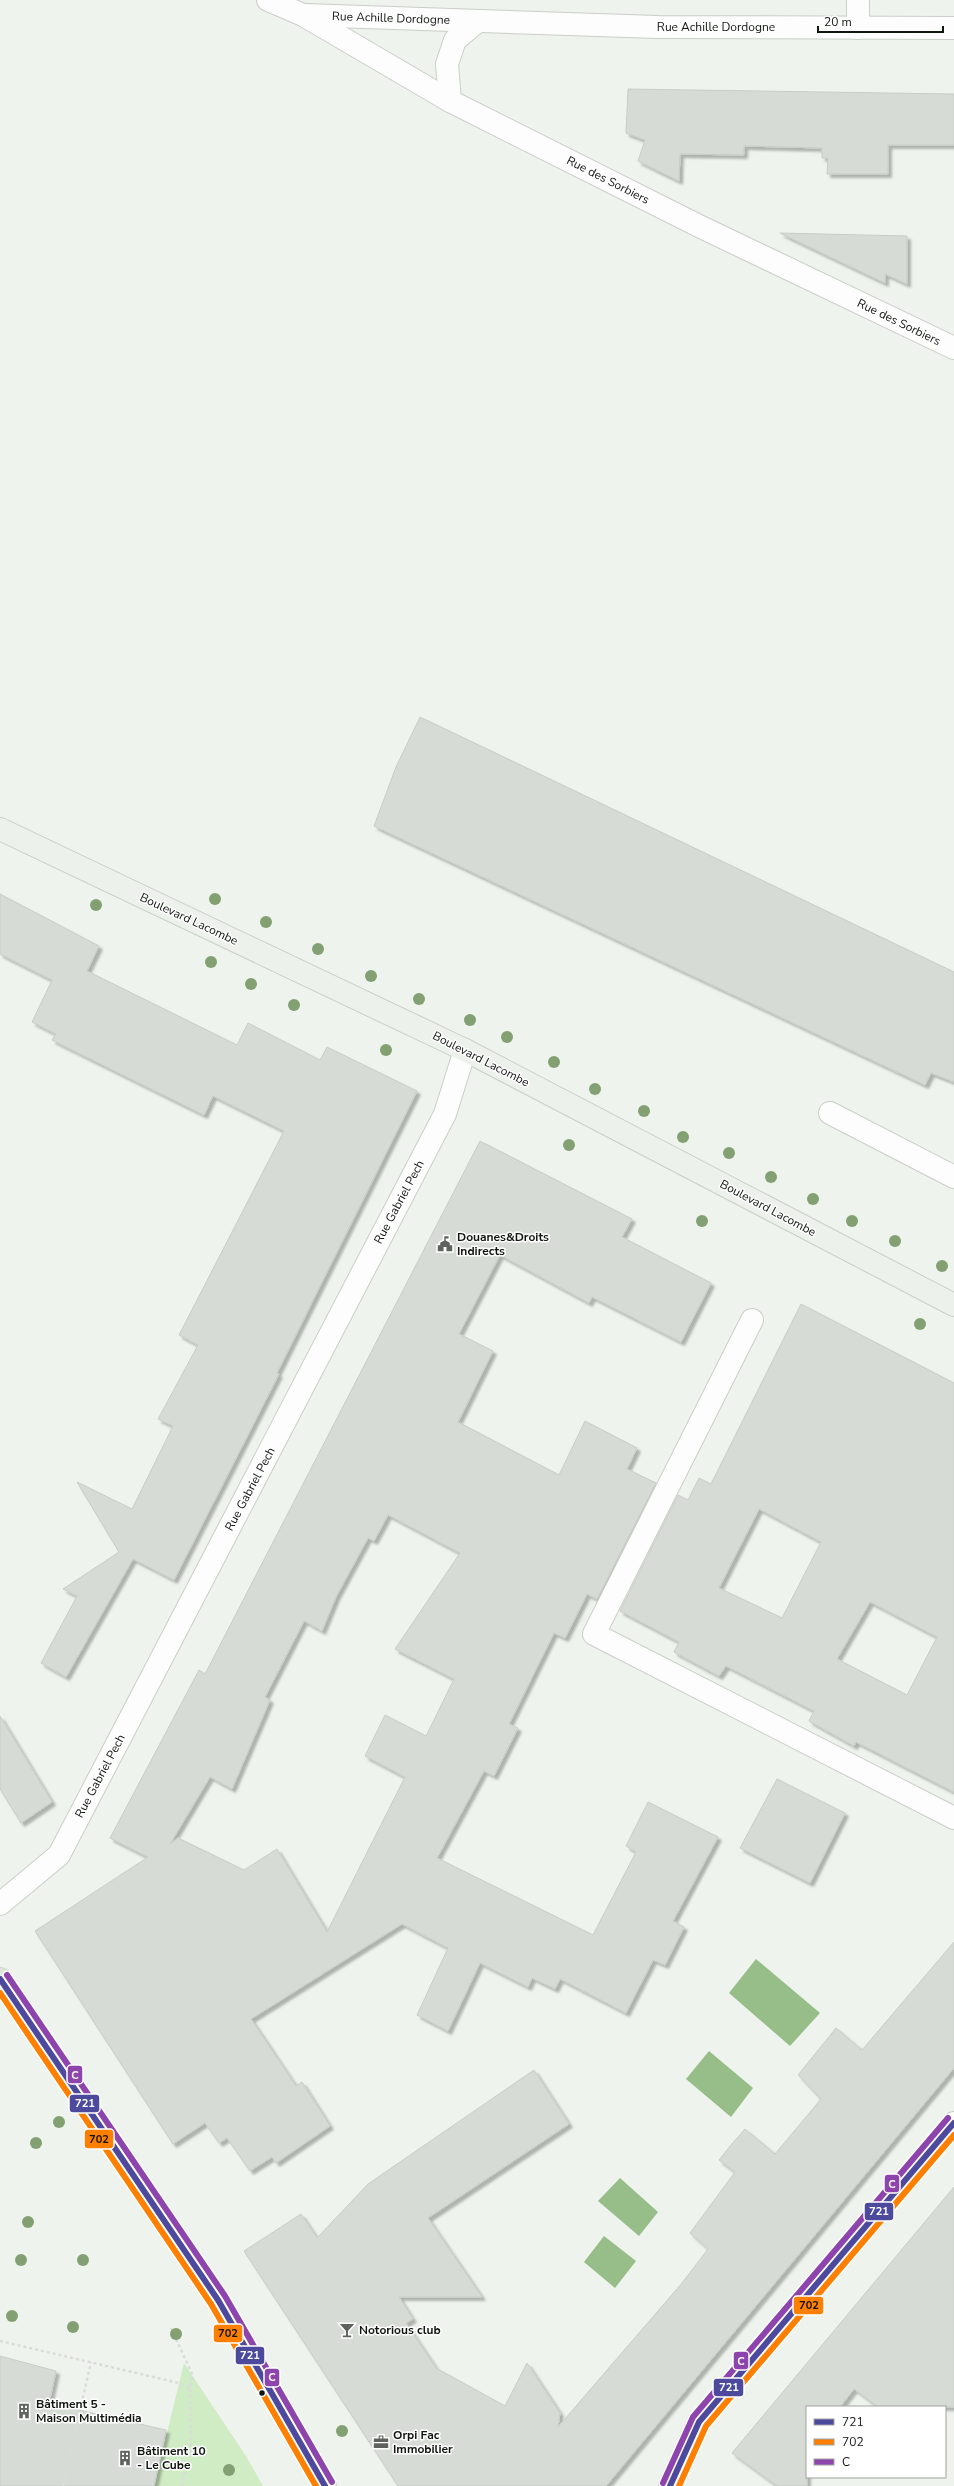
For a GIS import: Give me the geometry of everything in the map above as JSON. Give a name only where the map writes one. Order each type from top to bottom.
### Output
[{"type":"main road","name":"Boulevard Lacombe","points":[[0,828],[465,1050],[954,1305]]},
{"type":"main road","points":[[0,1979],[218,2300],[325,2486]]},
{"type":"street","name":"Rue des Sorbiers","points":[[268,0],[303,15],[450,101],[699,226],[954,348]]},
{"type":"street","points":[[858,0],[858,28]]},
{"type":"street","name":"Rue Achille Dordogne","points":[[303,15],[657,27],[954,28]]},
{"type":"street","name":"Rue Achille Dordogne","points":[[450,101],[447,64],[455,40],[478,21]]},
{"type":"street","name":"Rue Gabriel Pech","points":[[0,1904],[59,1855],[445,1114],[465,1050]]},
{"type":"street","points":[[830,1113],[954,1177]]},
{"type":"street","points":[[752,1320],[594,1634],[954,1818]]},
{"type":"street","points":[[670,2486],[699,2422],[954,2123]]},
{"type":"path","points":[[171,2328],[193,2376],[190,2388],[191,2448],[182,2486]]},
{"type":"path","points":[[0,2341],[179,2383],[190,2388]]},
{"type":"path","points":[[63,2486],[91,2362]]},
{"type":"shaded area","points":[[756,1959],[820,2013],[790,2046],[729,1993]]},
{"type":"shaded area","points":[[709,2051],[753,2088],[731,2117],[686,2079]]},
{"type":"shaded area","points":[[620,2178],[658,2212],[639,2236],[598,2201]]},
{"type":"shaded area","points":[[604,2236],[636,2261],[615,2288],[584,2262]]},
{"type":"shaded area","points":[[184,2363],[246,2456],[263,2486],[154,2486]]},
{"type":"building","points":[[628,89],[954,94],[954,145],[888,145],[888,174],[827,174],[828,158],[822,158],[822,148],[744,146],[744,155],[680,154],[679,181],[638,161],[645,140],[626,133]]},
{"type":"building","points":[[780,233],[907,236],[907,284],[885,274],[885,283]]},
{"type":"building","points":[[420,717],[954,972],[954,1082],[931,1073],[925,1085],[374,826],[396,767]]},
{"type":"building","points":[[0,894],[99,946],[87,971],[237,1045],[248,1023],[320,1060],[327,1047],[417,1091],[277,1373],[279,1374],[174,1580],[133,1559],[66,1677],[41,1663],[77,1596],[63,1589],[119,1552],[77,1482],[132,1509],[173,1426],[158,1419],[198,1345],[179,1335],[284,1131],[213,1096],[204,1115],[52,1040],[56,1034],[32,1022],[52,980],[0,954]]},
{"type":"building","points":[[480,1141],[632,1219],[622,1237],[711,1283],[681,1342],[592,1297],[589,1303],[500,1255],[459,1334],[493,1351],[458,1422],[559,1475],[585,1421],[637,1448],[627,1469],[656,1483],[597,1599],[587,1594],[565,1638],[554,1633],[509,1724],[518,1728],[494,1776],[484,1771],[437,1858],[593,1935],[636,1852],[626,1846],[648,1802],[718,1837],[673,1921],[684,1927],[665,1965],[653,1960],[626,2013],[560,1979],[555,1989],[532,1978],[528,1987],[480,1963],[448,2031],[417,2015],[448,1948],[402,1924],[251,2019],[296,2086],[302,2082],[330,2126],[276,2163],[272,2157],[250,2171],[227,2138],[219,2143],[205,2123],[173,2144],[35,1931],[148,1857],[110,1838],[199,1670],[205,1674]],"holes":[[[388,1515],[460,1553],[395,1649],[454,1679],[426,1736],[385,1715],[365,1756],[405,1777],[327,1932],[277,1849],[244,1870],[178,1838],[170,1844],[210,1777],[232,1789],[270,1700],[265,1697],[304,1621],[322,1631],[336,1597],[368,1538],[374,1541]]]},
{"type":"building","points":[[801,1304],[954,1383],[954,1792],[856,1742],[854,1746],[809,1721],[814,1711],[726,1666],[719,1676],[674,1652],[679,1642],[620,1611],[678,1495],[688,1500],[699,1478],[711,1484]],"holes":[[[759,1509],[821,1542],[782,1618],[719,1588]],[[870,1602],[937,1637],[907,1695],[837,1659]]]},
{"type":"building","points":[[0,1716],[52,1802],[21,1823],[0,1789]]},
{"type":"building","points":[[777,1779],[845,1813],[810,1883],[740,1848]]},
{"type":"building","points":[[954,1942],[954,2068],[606,2486],[398,2486],[244,2251],[301,2214],[317,2238],[368,2184],[534,2070],[569,2124],[428,2218],[482,2297],[399,2297],[413,2319],[406,2323],[436,2368],[505,2406],[527,2363],[560,2413],[558,2427],[682,2283],[708,2249],[690,2233],[735,2172],[719,2160],[731,2145],[745,2129],[775,2154],[821,2099],[798,2075],[836,2028],[862,2050]]},
{"type":"building","points":[[954,2187],[954,2407],[877,2406],[854,2389],[841,2406],[806,2406],[807,2486],[777,2486],[732,2453]]},
{"type":"building","points":[[0,2356],[56,2371],[49,2403],[166,2430],[154,2486],[0,2486]]},
{"type":"transit line","name":"C","points":[[7,1975],[225,2296],[332,2482]]},
{"type":"transit line","name":"721","points":[[0,1979],[218,2300],[325,2486]]},
{"type":"transit line","name":"702","points":[[0,1993],[211,2304],[316,2486]]},
{"type":"transit line","name":"C","points":[[663,2483],[693,2417],[948,2118]]},
{"type":"transit line","name":"721","points":[[670,2486],[699,2422],[954,2123]]},
{"type":"transit line","name":"702","points":[[679,2486],[706,2426],[954,2135]]},
{"type":"place","name":"Douanes&Droits Indirects","points":[[445,1244]]},
{"type":"place","name":"Notorious club","points":[[347,2330]]},
{"type":"place","name":"Bâtiment 5 - Maison Multimédia","points":[[24,2411]]},
{"type":"place","name":"Orpi Fac Immobilier","points":[[381,2442]]},
{"type":"place","name":"Bâtiment 10 - Le Cube","points":[[125,2458]]}]
